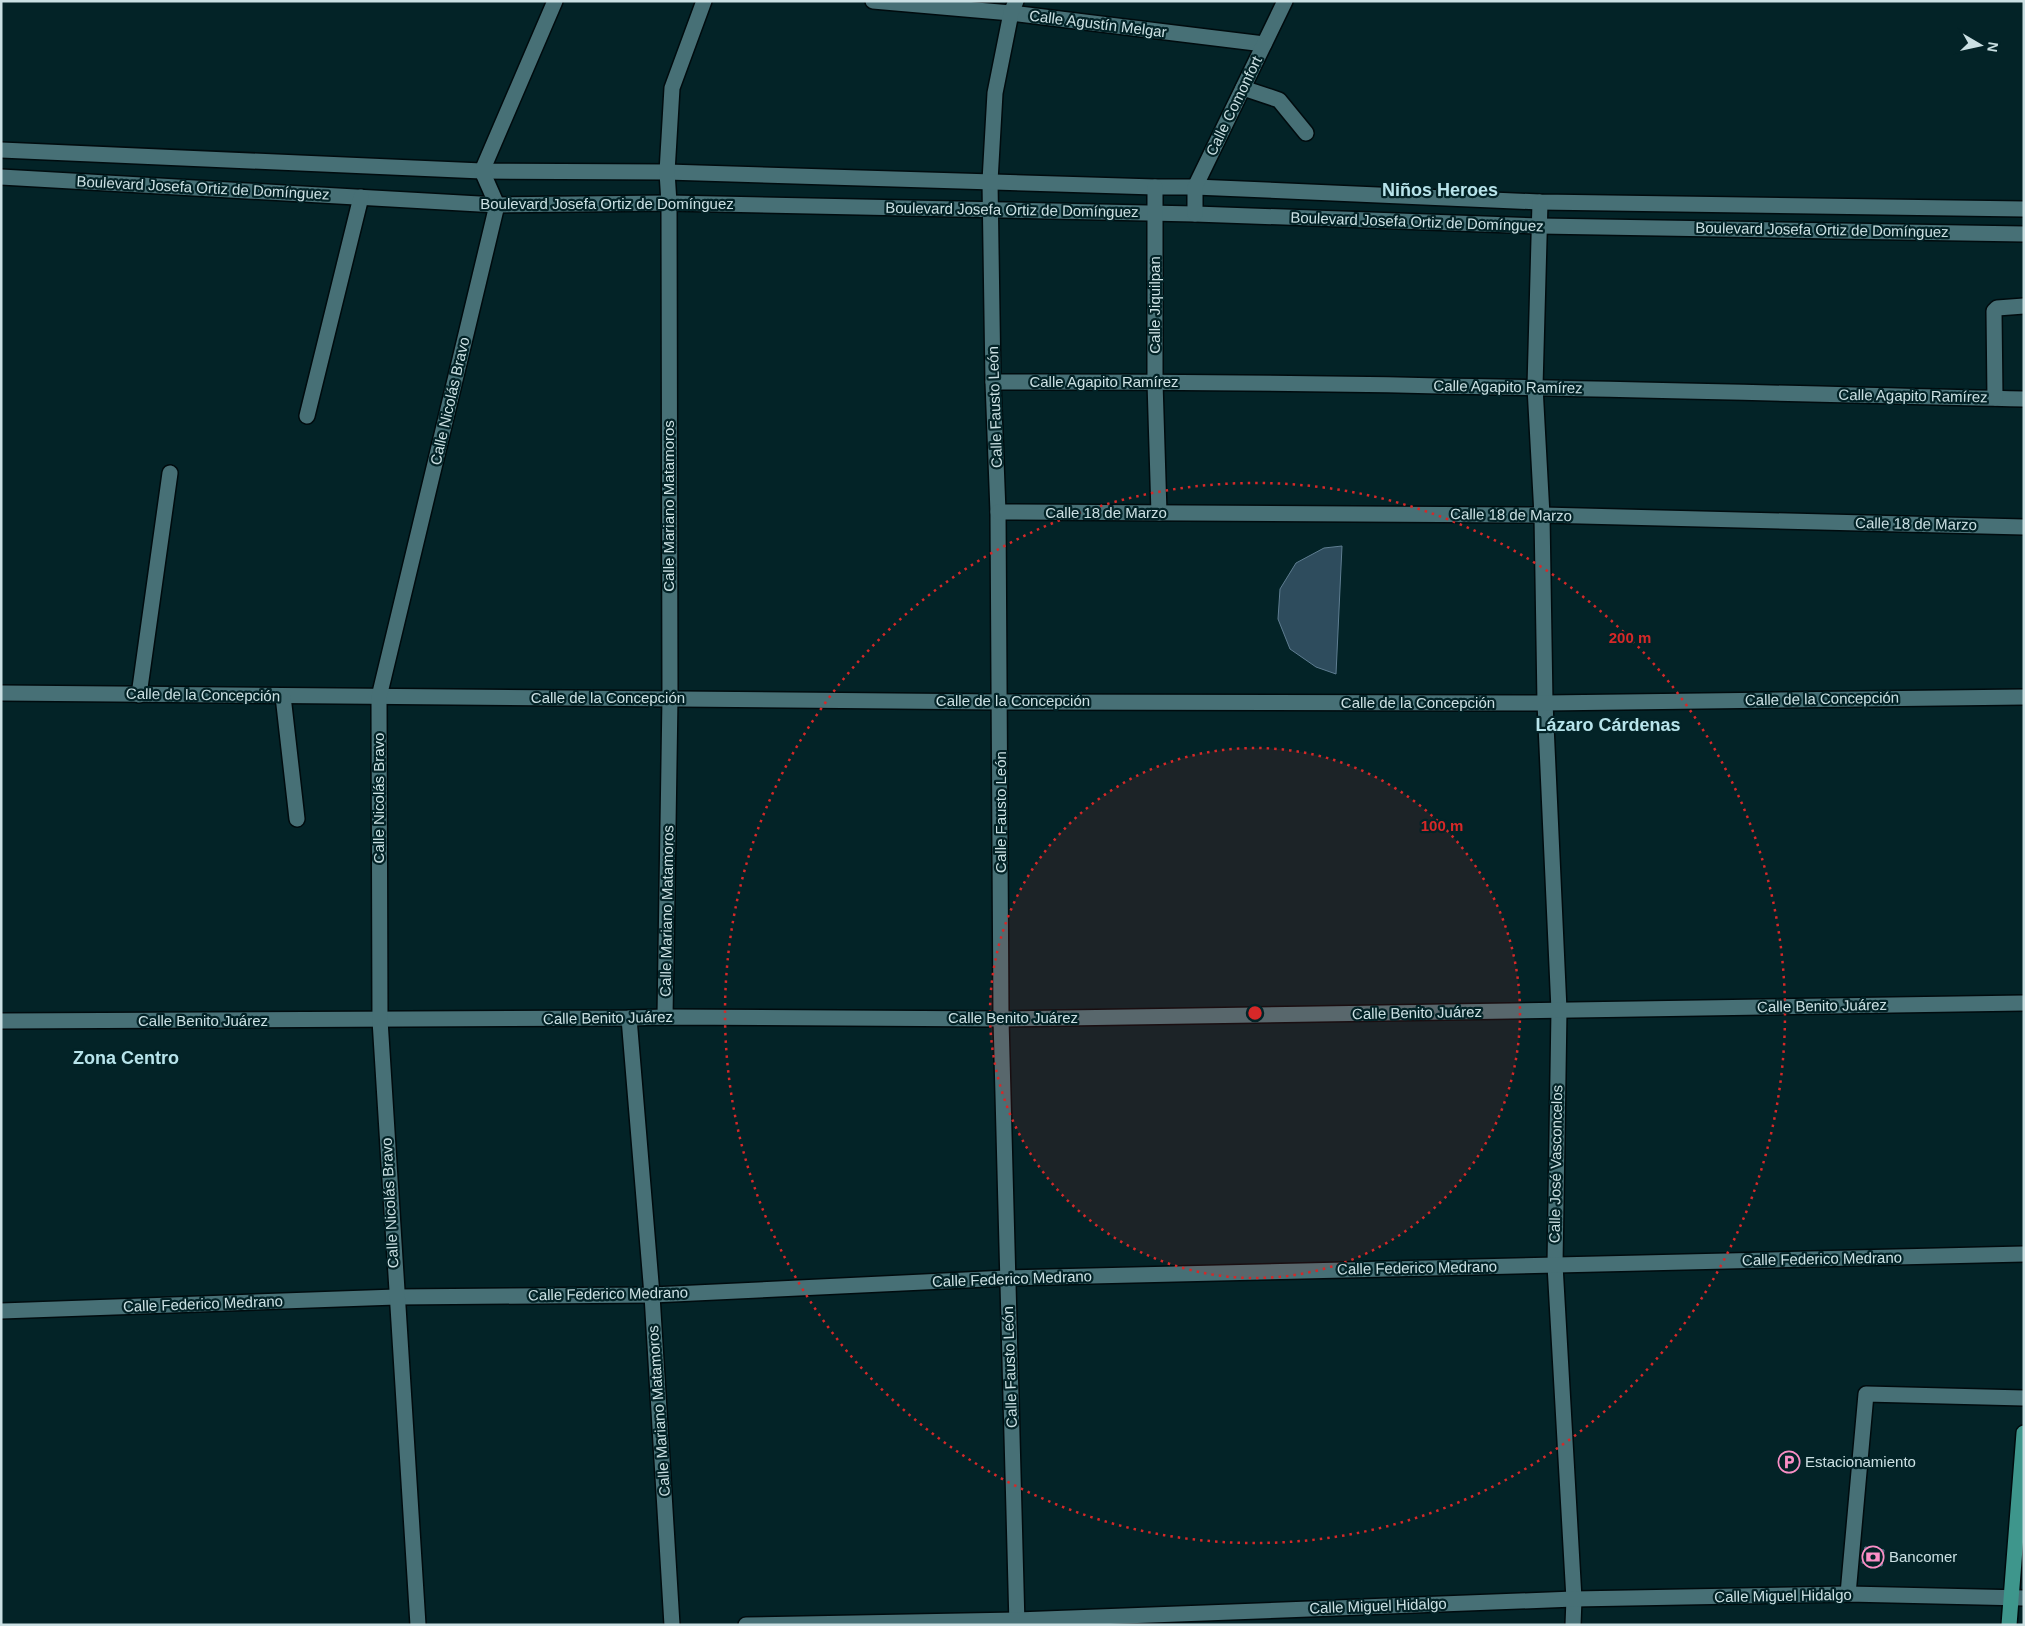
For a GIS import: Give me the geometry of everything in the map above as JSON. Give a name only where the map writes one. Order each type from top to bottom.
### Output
[{"type":"main road","points":[[2009,1625],[2018,1598],[2024,1433]]},
{"type":"street","points":[[497,205],[482,171],[555,1]]},
{"type":"street","name":"Calle Mariano Matamoros","points":[[665,1017],[670,698],[669,203],[667,172],[672,88],[704,1]]},
{"type":"street","name":"Calle Agustín Melgar","points":[[872,1],[1013,7],[1264,44]]},
{"type":"street","name":"Calle Comonfort","points":[[1195,214],[1196,187],[1285,1]]},
{"type":"street","name":"Calle Fausto León","points":[[1013,7],[995,93],[990,181],[993,382],[998,512],[1002,1019],[1017,1622]]},
{"type":"street","points":[[1242,88],[1279,100],[1306,133]]},
{"type":"street","name":"Boulevard Josefa Ortiz de Domínguez","points":[[1,150],[482,171],[667,172],[1196,187],[1540,202],[2024,209]]},
{"type":"street","name":"Boulevard Josefa Ortiz de Domínguez","points":[[1,177],[497,205],[669,203],[991,209],[1540,226],[2024,234]]},
{"type":"street","name":"Calle Jiquilpan","points":[[1155,187],[1155,382],[1159,513]]},
{"type":"street","points":[[308,416],[361,197]]},
{"type":"street","name":"Calle José Vasconcelos","points":[[1540,202],[1535,387],[1542,515],[1545,703],[1559,1010],[1555,1265],[1574,1599],[1573,1625]]},
{"type":"street","name":"Calle Nicolás Bravo","points":[[418,1625],[380,1020],[379,697],[497,205]]},
{"type":"street","points":[[1995,398],[1994,312],[1997,308],[2024,306]]},
{"type":"street","name":"Calle Agapito Ramírez","points":[[993,382],[1535,387],[2024,399]]},
{"type":"street","points":[[140,695],[170,473]]},
{"type":"street","name":"Calle 18 de Marzo","points":[[998,512],[1542,515],[2024,526]]},
{"type":"street","name":"Calle de la Concepción","points":[[1,693],[1000,702],[1545,703],[2024,697]]},
{"type":"street","points":[[283,696],[297,819]]},
{"type":"street","name":"Calle Benito Juárez","points":[[1,1021],[665,1017],[1002,1019],[2024,1003]]},
{"type":"street","name":"Calle Mariano Matamoros","points":[[629,1018],[652,1295],[672,1625]]},
{"type":"street","name":"Calle Federico Medrano","points":[[1,1311],[396,1297],[652,1295],[1008,1278],[2024,1254]]},
{"type":"street","points":[[1848,1594],[1866,1394],[2024,1398]]},
{"type":"street","name":"Calle Miguel Hidalgo","points":[[746,1625],[1017,1622],[1574,1599],[1848,1594],[2018,1598]]},
{"type":"building","points":[[1342,546],[1336,674],[1316,667],[1290,649],[1278,619],[1280,589],[1296,563],[1324,548]]},
{"type":"building","name":"Bancomer","points":[[1865,1547],[1884,1550],[1882,1566],[1862,1563]]},
{"type":"place","name":"Estacionamiento","points":[[1789,1462]]},
{"type":"place","name":"Bancomer","points":[[1873,1557]]},
{"type":"district","name":"Niños Heroes","points":[[1440,190]]},
{"type":"district","name":"Lázaro Cárdenas","points":[[1608,725]]},
{"type":"district","name":"Zona Centro","points":[[126,1058]]}]
